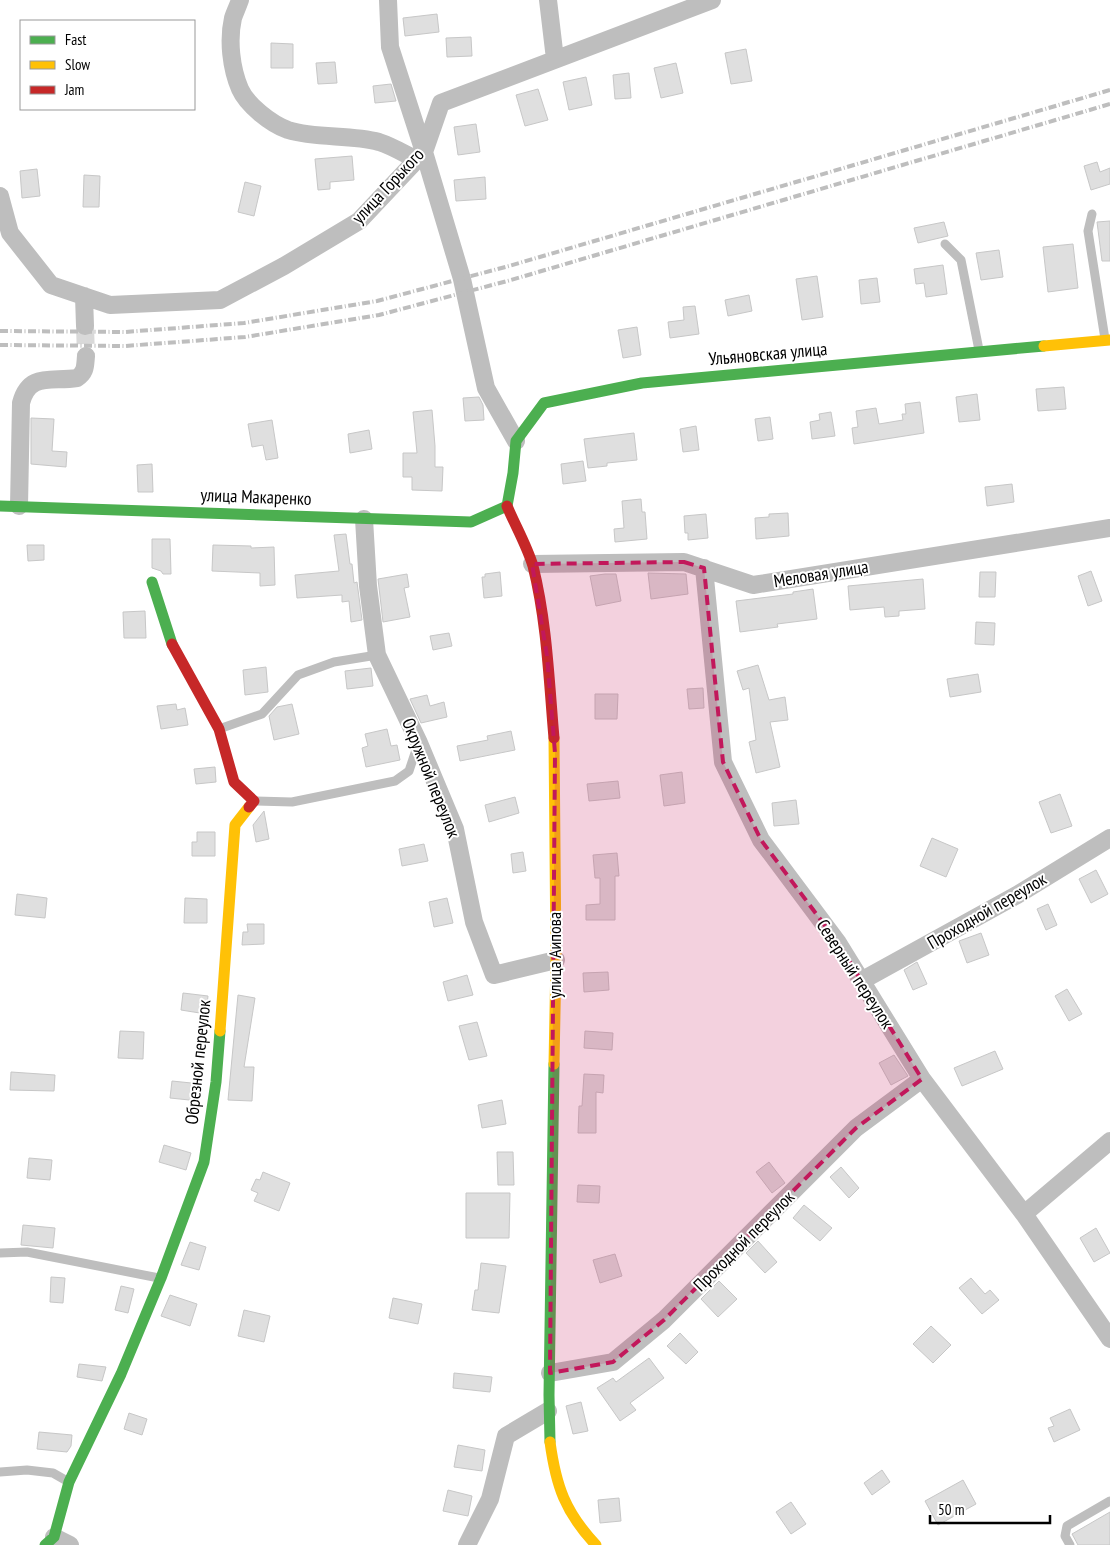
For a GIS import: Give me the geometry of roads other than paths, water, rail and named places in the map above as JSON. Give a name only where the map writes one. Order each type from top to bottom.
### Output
[{"type":"street","points":[[240,0],[233,18],[231,38],[232,62],[240,90],[254,107],[273,123],[299,133],[380,142],[421,156]]},
{"type":"street","points":[[388,0],[390,47],[421,156],[462,279],[486,388],[516,441],[507,506]]},
{"type":"street","points":[[548,0],[556,59]]},
{"type":"street","name":"улица Горького","points":[[0,196],[10,232],[51,285],[110,305],[220,300],[284,266],[359,221],[421,156],[441,103],[712,0]]},
{"type":"street","points":[[84,296],[85,326]]},
{"type":"street","name":"Ульяновская улица","points":[[516,441],[544,403],[642,382],[1107,340]]},
{"type":"street","points":[[19,506],[21,403],[23,392],[30,384],[36,381],[77,378],[85,370],[86,356]]},
{"type":"street","name":"улица Макаренко","points":[[0,506],[471,522],[507,506]]},
{"type":"street","name":"улица Аипова","points":[[507,506],[532,564],[539,595],[555,753],[556,960],[548,1411],[553,1467],[570,1514],[596,1545]]},
{"type":"street","name":"Окружной переулок","points":[[364,519],[368,586],[377,655],[419,743],[454,829],[474,922],[494,976],[556,960]]},
{"type":"street","name":"Меловая улица","points":[[532,564],[684,562],[753,585],[1110,528]]},
{"type":"street","name":"Северный переулок","points":[[704,568],[723,762],[761,840],[838,943],[922,1079],[1024,1214],[1110,1339]]},
{"type":"street","points":[[152,582],[174,650],[219,729],[234,782],[254,801]]},
{"type":"street","name":"Обрезной переулок","points":[[49,1541],[70,1482],[121,1374],[161,1278],[204,1162],[216,1082],[235,825],[254,801]]},
{"type":"street","name":"Проходной переулок","points":[[861,981],[1017,895],[1110,838]]},
{"type":"street","name":"Проходной переулок","points":[[550,1373],[613,1362],[664,1320],[856,1128],[922,1079]]},
{"type":"street","points":[[1024,1214],[1110,1141]]},
{"type":"street","points":[[467,1545],[490,1499],[506,1436],[548,1411]]},
{"type":"street","points":[[49,1541],[70,1545]]},
{"type":"lane","points":[[1092,214],[1088,231],[1107,340]]},
{"type":"lane","points":[[945,244],[961,260],[979,352]]},
{"type":"lane","points":[[219,729],[262,714],[298,675],[334,662],[377,655]]},
{"type":"lane","points":[[254,801],[292,802],[395,781],[409,771],[419,743]]},
{"type":"lane","points":[[0,1253],[27,1252],[161,1278]]},
{"type":"lane","points":[[0,1472],[26,1470],[53,1473],[70,1482]]},
{"type":"lane","points":[[1070,1545],[1065,1536],[1068,1526],[1110,1501]]},
{"type":"tunnel","points":[[85,326],[86,356]]},
{"type":"railway","points":[[0,331],[125,332],[244,323],[377,301],[509,266],[1110,90]]},
{"type":"railway","points":[[0,345],[125,346],[245,337],[379,315],[511,280],[1110,104]]}]
